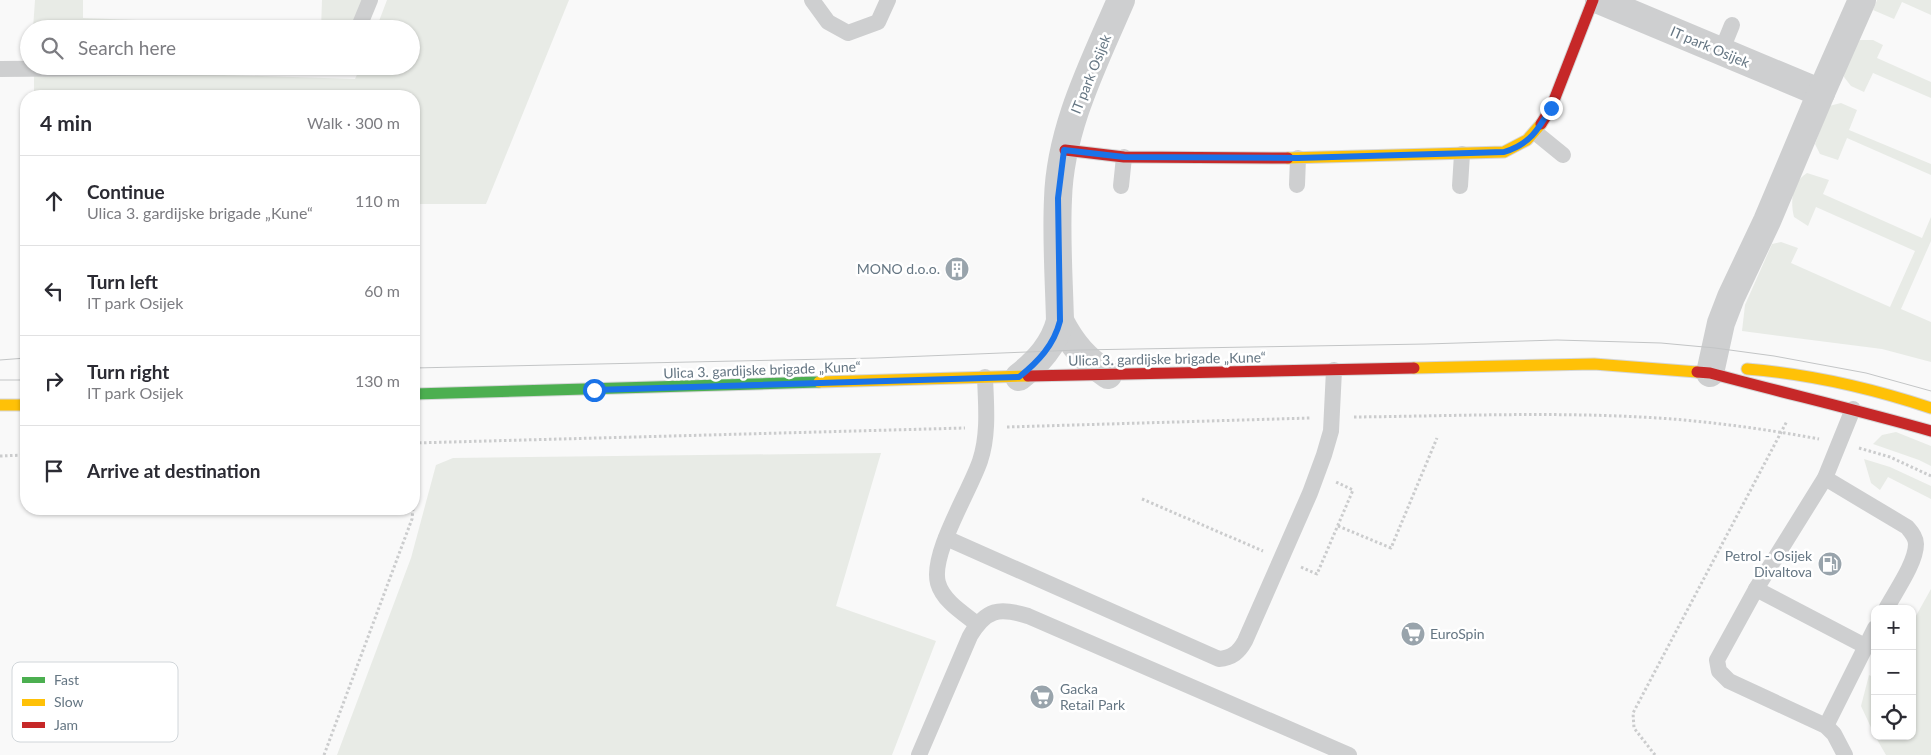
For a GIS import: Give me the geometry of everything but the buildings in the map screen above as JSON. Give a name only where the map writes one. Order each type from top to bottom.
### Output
[{"type":"street","points":[[1064,150],[1124,157],[1298,158],[1504,152],[1519,147],[1536,133],[1551,108],[1593,0]]},
{"type":"street","name":"IT park Osijek","points":[[1599,0],[1821,93]]},
{"type":"street","points":[[1710,373],[1721,323],[1862,0]]},
{"type":"street","name":"IT park Osijek","points":[[1019,377],[1041,358],[1054,337],[1060,321],[1058,198],[1064,150],[1080,96],[1114,3]]},
{"type":"street","name":"IT park Osijek","points":[[1060,321],[1082,355],[1108,375]]},
{"type":"street","name":"Ulica 3. gardijske brigade „Kune“","points":[[420,394],[1019,377],[1594,364],[1710,373],[1931,431]]},
{"type":"street","name":"Ulica 3. gardijske brigade „Kune“","points":[[1710,373],[1744,369],[1774,371],[1879,392],[1931,408]]},
{"type":"street","points":[[0,405],[20,405]]},
{"type":"lane","points":[[362,20],[370,0]]},
{"type":"lane","points":[[812,0],[828,22],[848,33],[878,22],[888,0]]},
{"type":"lane","points":[[1721,52],[1732,25]]},
{"type":"lane","points":[[0,69],[20,69]]},
{"type":"lane","points":[[1536,133],[1563,155]]},
{"type":"lane","points":[[1460,186],[1462,154]]},
{"type":"lane","points":[[1121,186],[1124,157]]},
{"type":"lane","points":[[1297,185],[1298,158]]},
{"type":"lane","points":[[946,538],[1220,659],[1227,658],[1235,654],[1246,641],[1324,455],[1331,431],[1334,370]]},
{"type":"lane","points":[[977,624],[944,596],[938,583],[937,565],[946,538],[980,460],[986,428],[985,378]]},
{"type":"lane","points":[[1847,753],[1826,726],[1729,681],[1719,670],[1716,660],[1756,588],[1825,478],[1853,409]]},
{"type":"lane","points":[[1825,478],[1907,527],[1913,534],[1916,543],[1914,558],[1888,605]]},
{"type":"lane","points":[[1756,588],[1865,646]]},
{"type":"lane","points":[[920,755],[970,636],[977,624],[986,616],[998,610],[1028,616],[1349,755]]},
{"type":"lane","points":[[1826,726],[1871,635]]},
{"type":"path","points":[[1655,755],[1634,728],[1633,714],[1780,432],[1802,398]]},
{"type":"path","points":[[420,443],[1332,418],[1612,416],[1673,419],[1780,432],[1840,443],[1890,457],[1931,476]]},
{"type":"path","points":[[1338,526],[1391,548],[1437,438]]},
{"type":"path","points":[[0,456],[20,455]]},
{"type":"path","points":[[324,755],[412,515]]},
{"type":"shaded area","points":[[35,0],[83,0],[83,18],[137,20],[34,20]]},
{"type":"shaded area","points":[[322,0],[364,0],[356,20],[321,20]]},
{"type":"shaded area","points":[[387,0],[569,0],[486,204],[420,204],[420,90],[34,90],[34,75],[227,75],[355,79],[357,75],[420,75],[420,20],[379,20]]},
{"type":"shaded area","points":[[1877,0],[1931,0],[1931,15],[1902,2],[1894,19],[1873,10]]},
{"type":"shaded area","points":[[1860,40],[1873,40],[1883,45],[1877,58],[1931,82],[1931,98],[1873,73],[1864,92],[1851,86],[1844,77],[1845,66],[1850,52]]},
{"type":"shaded area","points":[[1841,103],[1857,110],[1849,130],[1931,164],[1931,175],[1847,138],[1838,160],[1820,154],[1815,144],[1829,106]]},
{"type":"shaded area","points":[[1807,173],[1829,180],[1823,194],[1922,238],[1931,217],[1931,241],[1901,309],[1931,322],[1931,362],[1882,349],[1742,331],[1745,305],[1772,244],[1781,242],[1798,248],[1791,263],[1890,307],[1915,251],[1816,207],[1808,226],[1794,217],[1792,205],[1793,192],[1798,181]]},
{"type":"shaded area","points":[[1896,432],[1931,446],[1931,466],[1873,444],[1882,435]]},
{"type":"shaded area","points":[[881,453],[836,606],[936,641],[892,755],[337,755],[411,558],[436,465],[453,458]]},
{"type":"shaded area","points":[[1864,459],[1890,467],[1931,486],[1931,499],[1888,477],[1880,490],[1871,483]]},
{"type":"shaded area","points":[[1931,589],[1931,755],[1886,755],[1877,740],[1916,740],[1916,616]]},
{"type":"shaded area","points":[[1869,675],[1871,676],[1871,727],[1861,706]]},
{"type":"tram line","points":[[420,368],[875,358],[1078,350],[1557,340],[1661,343],[1774,356],[1866,373],[1931,391]]},
{"type":"tram line","points":[[0,360],[20,358]]},
{"type":"tram line","points":[[0,380],[20,380]]},
{"type":"traffic: fast","points":[[420,394],[819,382]]},
{"type":"traffic: slow","points":[[1288,158],[1504,152],[1527,140],[1541,124]]},
{"type":"traffic: slow","points":[[1414,368],[1594,364],[1697,372]]},
{"type":"traffic: slow","points":[[1747,369],[1817,378],[1886,394],[1931,408]]},
{"type":"traffic: slow","points":[[819,382],[1028,376]]},
{"type":"traffic: slow","points":[[0,405],[20,405]]},
{"type":"traffic: jam","points":[[1541,124],[1551,108],[1593,0]]},
{"type":"traffic: jam","points":[[1065,150],[1124,157],[1288,158]]},
{"type":"traffic: jam","points":[[1028,376],[1414,368]]},
{"type":"traffic: jam","points":[[1697,372],[1710,373],[1931,431]]},
{"type":"place","name":"MONO d.o.o.","points":[[957,269]]},
{"type":"place","name":"Petrol - Osijek Divaltova","points":[[1830,564]]},
{"type":"place","name":"EuroSpin","points":[[1413,634]]},
{"type":"place","name":"Gacka Retail Park","points":[[1042,697]]},
{"type":"route","points":[[594,390],[1019,377],[1041,358],[1054,337],[1060,321],[1058,198],[1064,150],[1124,157],[1298,158],[1481,154],[1504,152],[1519,147],[1536,133],[1551,108]]}]
